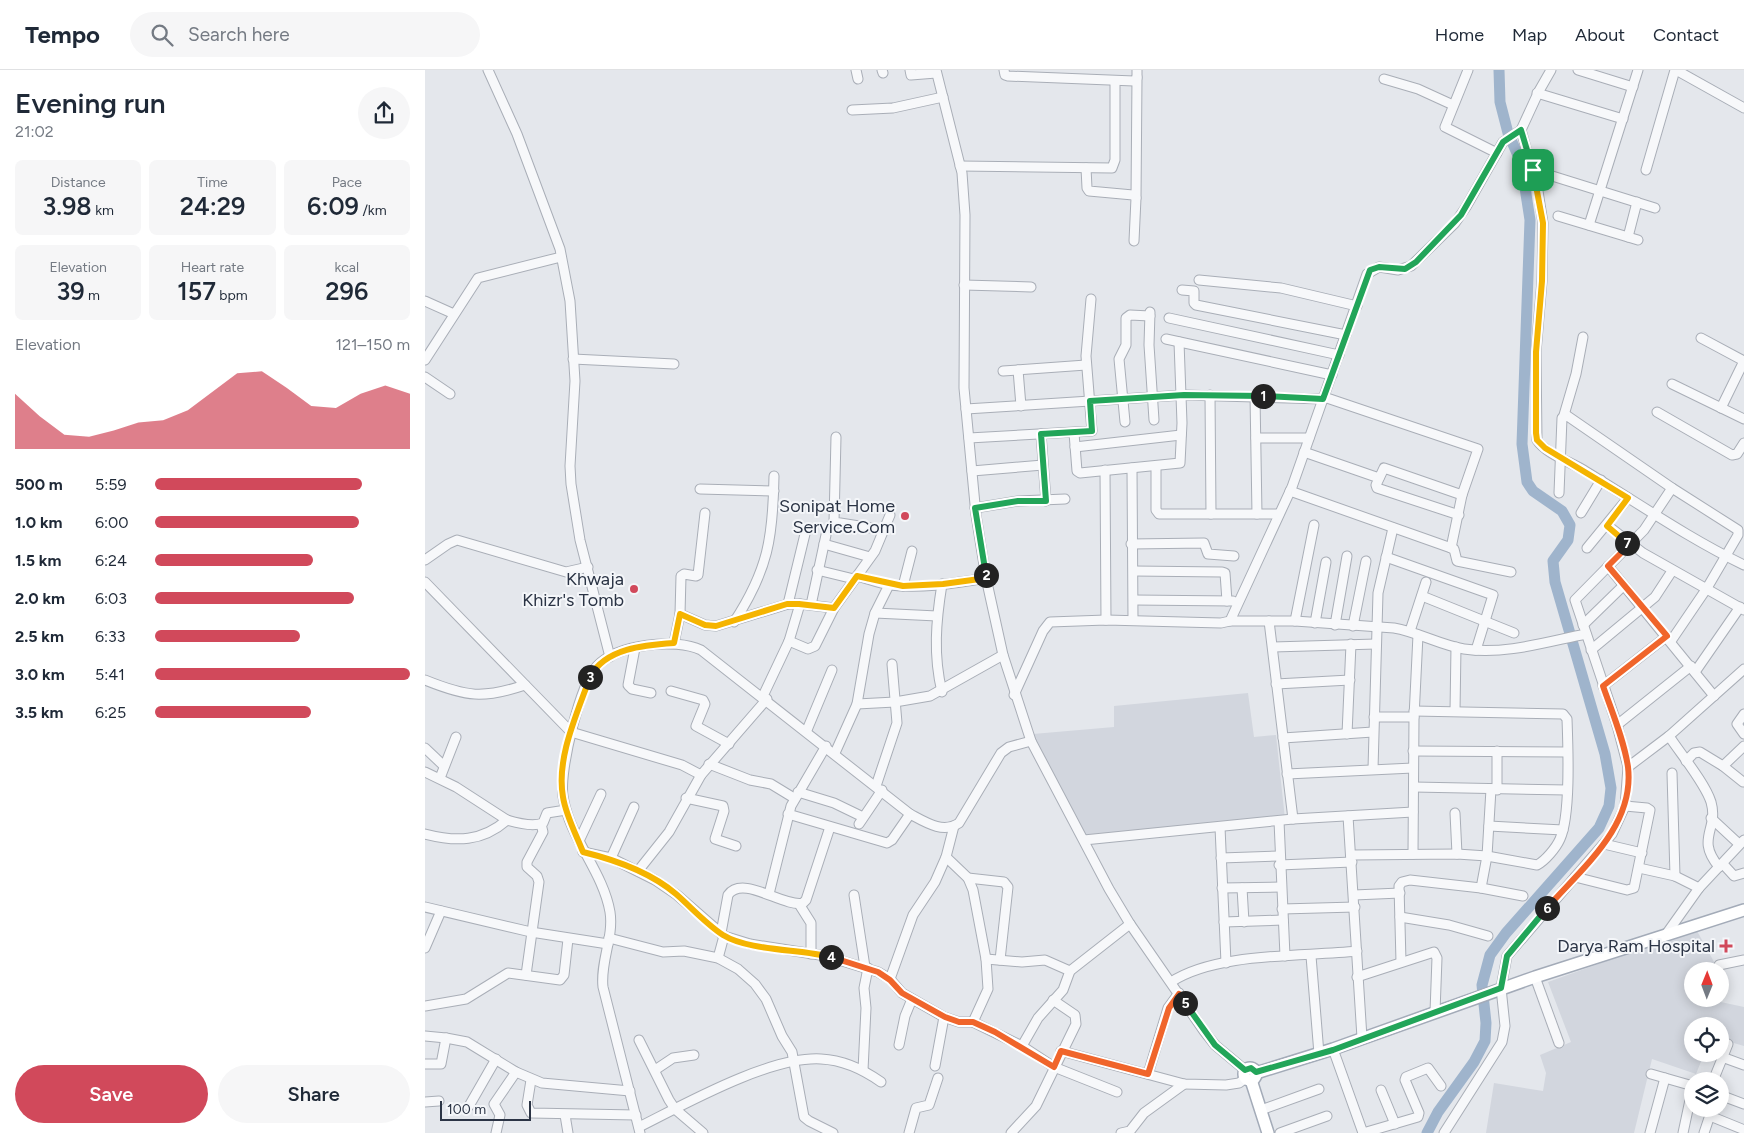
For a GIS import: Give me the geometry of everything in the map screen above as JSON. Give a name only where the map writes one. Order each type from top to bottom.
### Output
[{"type":"main road","points":[[1268,1133],[1249,1075],[1333,1050],[1535,977],[1667,933],[1744,910]]},
{"type":"street","points":[[488,70],[517,134],[561,257],[570,302],[575,381],[570,463],[571,484],[580,540],[609,657]]},
{"type":"street","points":[[910,70],[911,75],[936,71],[960,166],[965,214],[963,340],[966,409],[975,508],[1003,655],[1014,695],[1031,741],[1109,889],[1130,924],[1215,1045],[1249,1075],[1239,1083],[1184,1084],[1061,1051]]},
{"type":"street","points":[[1004,70],[1008,76],[1115,81],[1134,81],[1137,74]]},
{"type":"street","points":[[1468,70],[1453,105],[1446,128],[1497,153]]},
{"type":"street","points":[[1230,621],[1290,491],[1370,270],[1379,267],[1398,270],[1411,266],[1455,223],[1505,141],[1519,133],[1537,93],[1551,70]]},
{"type":"street","points":[[1579,70],[1633,86]]},
{"type":"street","points":[[1589,225],[1638,70]]},
{"type":"street","points":[[1646,170],[1676,70],[1744,108]]},
{"type":"street","points":[[1134,241],[1137,74]]},
{"type":"street","points":[[1385,79],[1419,89],[1453,105]]},
{"type":"street","points":[[960,166],[1110,168],[1114,166],[1115,81]]},
{"type":"street","points":[[1537,93],[1623,119]]},
{"type":"street","points":[[852,110],[893,108],[943,97]]},
{"type":"street","points":[[1519,133],[1533,170],[1543,223],[1542,281],[1536,352],[1536,433],[1540,444],[1655,515],[1744,565]]},
{"type":"street","points":[[1086,168],[1087,188],[1089,191],[1133,195],[1136,198]]},
{"type":"street","points":[[1533,170],[1600,189],[1655,208]]},
{"type":"street","points":[[1628,237],[1637,202]]},
{"type":"street","points":[[1558,216],[1638,240]]},
{"type":"street","points":[[425,360],[475,282],[481,276],[561,257]]},
{"type":"street","points":[[1199,280],[1272,287],[1357,306]]},
{"type":"street","points":[[964,285],[1031,287]]},
{"type":"street","points":[[1182,290],[1194,291],[1193,302],[1196,305],[1346,335]]},
{"type":"street","points":[[969,438],[1074,433],[1093,430],[1087,365],[1091,299]]},
{"type":"street","points":[[425,301],[454,314]]},
{"type":"street","points":[[1125,422],[1119,359],[1126,345],[1127,318],[1130,315],[1150,314],[1149,345],[1154,420]]},
{"type":"street","points":[[1169,318],[1339,355]]},
{"type":"street","points":[[1559,493],[1562,418],[1576,374],[1583,337]]},
{"type":"street","points":[[1701,338],[1744,361],[1721,408]]},
{"type":"street","points":[[1167,339],[1332,375]]},
{"type":"street","points":[[1074,433],[1078,472],[1180,463],[1179,342]]},
{"type":"street","points":[[573,359],[674,364]]},
{"type":"street","points":[[1003,371],[1087,365]]},
{"type":"street","points":[[1018,370],[1021,406]]},
{"type":"street","points":[[425,377],[450,394]]},
{"type":"street","points":[[1672,384],[1744,419]]},
{"type":"street","points":[[966,409],[1211,395],[1324,398],[1477,448],[1462,496],[1451,548]]},
{"type":"street","points":[[1211,395],[1211,514]]},
{"type":"street","points":[[1255,396],[1257,514]]},
{"type":"street","points":[[1657,412],[1732,455],[1735,455],[1743,447]]},
{"type":"street","points":[[1564,415],[1672,488],[1741,531],[1707,588],[1669,638],[1603,686]]},
{"type":"street","points":[[1041,434],[1046,501]]},
{"type":"street","points":[[1075,447],[1181,435]]},
{"type":"street","points":[[836,437],[833,521],[884,530]]},
{"type":"street","points":[[1256,438],[1309,438]]},
{"type":"street","points":[[1304,452],[1379,478]]},
{"type":"street","points":[[972,471],[1043,465]]},
{"type":"street","points":[[1156,466],[1156,513],[1279,514]]},
{"type":"street","points":[[1132,468],[1133,620]]},
{"type":"street","points":[[1459,515],[1377,488],[1384,468],[1462,496]]},
{"type":"street","points":[[1105,470],[1106,620]]},
{"type":"street","points":[[734,622],[760,576],[773,527],[774,476]]},
{"type":"street","points":[[1581,513],[1601,480]]},
{"type":"street","points":[[1444,1133],[1502,1042],[1505,1026],[1498,990],[1507,956],[1612,834],[1625,806],[1628,767],[1617,726],[1583,632],[1575,600],[1629,545],[1655,515],[1672,488]]},
{"type":"street","points":[[700,489],[774,491]]},
{"type":"street","points":[[1290,491],[1456,550],[1457,561],[1511,572]]},
{"type":"street","points":[[1587,548],[1607,526],[1628,498]]},
{"type":"street","points":[[975,508],[1018,501],[1065,499]]},
{"type":"street","points":[[674,643],[680,614],[682,575],[697,576],[699,574],[705,513]]},
{"type":"street","points":[[789,641],[808,649],[813,648],[834,608],[870,557],[891,515]]},
{"type":"street","points":[[1295,621],[1314,525]]},
{"type":"street","points":[[1607,526],[1629,545],[1742,609],[1693,669],[1617,726]]},
{"type":"street","points":[[1373,768],[1378,593],[1393,528]]},
{"type":"street","points":[[787,604],[805,534]]},
{"type":"street","points":[[811,605],[825,539],[870,557]]},
{"type":"street","points":[[425,560],[447,544],[457,540],[565,572],[588,567]]},
{"type":"street","points":[[1131,544],[1204,544],[1208,554],[1234,556]]},
{"type":"street","points":[[903,586],[912,551]]},
{"type":"street","points":[[1335,625],[1347,556]]},
{"type":"street","points":[[1386,557],[1492,594],[1493,598],[1483,621],[1476,650]]},
{"type":"street","points":[[1353,626],[1365,561]]},
{"type":"street","points":[[1315,623],[1326,562]]},
{"type":"street","points":[[1608,566],[1669,638],[1713,696]]},
{"type":"street","points":[[817,570],[889,585],[903,586],[943,584],[987,578]]},
{"type":"street","points":[[1134,571],[1222,572],[1225,573],[1227,601]]},
{"type":"street","points":[[1591,650],[1658,594],[1672,571]]},
{"type":"street","points":[[425,582],[571,732],[682,765],[701,775]]},
{"type":"street","points":[[1413,854],[1414,633],[1426,582]]},
{"type":"street","points":[[942,692],[937,670],[937,616],[943,584]]},
{"type":"street","points":[[835,752],[857,704],[864,654],[875,613],[889,585]]},
{"type":"street","points":[[1014,695],[1043,630],[1050,622],[1106,620],[1221,623],[1230,621],[1295,621],[1377,627],[1414,633],[1456,647],[1476,650],[1522,648],[1583,632],[1623,586]]},
{"type":"street","points":[[1422,596],[1514,632]]},
{"type":"street","points":[[1134,600],[1240,600]]},
{"type":"street","points":[[680,614],[710,626],[734,622],[787,604],[834,608]]},
{"type":"street","points":[[639,871],[669,832],[686,798],[709,764],[729,744],[765,698],[789,641],[799,604]]},
{"type":"street","points":[[875,613],[937,616]]},
{"type":"street","points":[[1269,621],[1293,819]]},
{"type":"street","points":[[881,1082],[863,1070],[824,1059],[795,1061],[743,1077],[675,1109],[639,1130],[603,987],[603,969],[609,941],[608,906],[566,810],[562,775],[571,732],[596,667],[609,657],[635,648],[674,643],[701,650],[807,730],[910,814],[934,826],[954,826]]},
{"type":"street","points":[[1347,734],[1351,644]]},
{"type":"street","points":[[1273,647],[1377,644]]},
{"type":"street","points":[[1455,712],[1456,647]]},
{"type":"street","points":[[635,648],[629,684],[632,689],[651,693]]},
{"type":"street","points":[[857,704],[895,702],[942,692],[1003,655]]},
{"type":"street","points":[[709,764],[750,780],[771,784],[796,795],[834,803],[861,821],[879,788],[895,730],[892,664]]},
{"type":"street","points":[[1628,767],[1669,736],[1744,669]]},
{"type":"street","points":[[807,730],[832,670]]},
{"type":"street","points":[[425,680],[482,696],[525,686]]},
{"type":"street","points":[[1277,684],[1350,680]]},
{"type":"street","points":[[671,691],[703,700],[704,707],[696,726],[729,744]]},
{"type":"street","points":[[1279,866],[1413,854],[1487,856],[1539,864],[1557,844],[1563,830],[1567,790],[1567,719],[1563,714],[1455,712],[1373,717]]},
{"type":"street","points":[[1744,714],[1737,724],[1744,734]]},
{"type":"street","points":[[1283,738],[1373,732]]},
{"type":"street","points":[[1669,736],[1710,798],[1711,818],[1707,849],[1710,856],[1734,876],[1744,873]]},
{"type":"street","points":[[439,778],[455,738]]},
{"type":"street","points":[[890,980],[913,915],[935,882],[946,857],[954,826],[965,816],[1001,753],[1009,747],[1031,741]]},
{"type":"street","points":[[769,894],[788,814],[796,795],[826,746]]},
{"type":"street","points":[[1723,766],[1744,746]]},
{"type":"street","points":[[425,748],[444,766]]},
{"type":"street","points":[[1413,751],[1567,752]]},
{"type":"street","points":[[1481,888],[1487,856],[1497,751]]},
{"type":"street","points":[[1686,761],[1694,753],[1700,752],[1723,766],[1743,782]]},
{"type":"street","points":[[1287,774],[1373,768],[1413,768]]},
{"type":"street","points":[[425,772],[439,778],[507,820],[541,824]]},
{"type":"street","points":[[1672,773],[1675,876]]},
{"type":"street","points":[[1414,787],[1567,790]]},
{"type":"street","points":[[579,841],[601,794]]},
{"type":"street","points":[[686,798],[723,806],[724,811],[715,838],[736,846]]},
{"type":"street","points":[[1575,877],[1630,890],[1634,888],[1643,853],[1650,810],[1647,808],[1625,806]]},
{"type":"street","points":[[611,858],[635,807]]},
{"type":"street","points":[[526,975],[539,878],[529,870],[527,862],[543,832],[541,824],[547,813],[566,810]]},
{"type":"street","points":[[1084,840],[1293,819],[1413,812]]},
{"type":"street","points":[[1455,813],[1457,854]]},
{"type":"street","points":[[788,814],[887,843],[893,838],[910,814]]},
{"type":"street","points":[[1348,816],[1362,1038]]},
{"type":"street","points":[[1667,933],[1699,888],[1742,842],[1711,818]]},
{"type":"street","points":[[425,834],[444,839],[469,840],[486,835],[507,820]]},
{"type":"street","points":[[1279,821],[1279,866],[1285,956]]},
{"type":"street","points":[[1489,826],[1563,830]]},
{"type":"street","points":[[799,904],[806,900],[830,827]]},
{"type":"street","points":[[1220,827],[1225,963]]},
{"type":"street","points":[[1604,844],[1643,853]]},
{"type":"street","points":[[583,852],[611,858],[639,871],[668,888],[722,935],[750,944],[811,954],[867,968],[890,980],[899,991],[945,1017],[959,1022],[973,1022],[1022,1046],[1054,1067],[1117,1092]]},
{"type":"street","points":[[1221,858],[1279,856]]},
{"type":"street","points":[[946,857],[968,878],[977,903],[989,989],[973,1022]]},
{"type":"street","points":[[1639,868],[1675,876],[1699,888]]},
{"type":"street","points":[[968,878],[1003,882],[1009,887],[1000,960]]},
{"type":"street","points":[[1401,962],[1400,884],[1411,880],[1481,888],[1523,896]]},
{"type":"street","points":[[1222,888],[1281,887]]},
{"type":"street","points":[[1242,888],[1244,922]]},
{"type":"street","points":[[718,958],[729,893],[738,889],[769,894],[799,904],[811,923],[811,954]]},
{"type":"street","points":[[1354,895],[1399,894]]},
{"type":"street","points":[[854,895],[867,968],[864,988],[866,1008],[863,1070]]},
{"type":"street","points":[[425,907],[568,939],[609,941],[663,952],[684,951],[718,958],[737,969],[766,999],[795,1061],[805,1117],[833,1133]]},
{"type":"street","points":[[1282,909],[1355,907]]},
{"type":"street","points":[[425,948],[441,911]]},
{"type":"street","points":[[1400,917],[1449,925],[1488,936]]},
{"type":"street","points":[[1224,922],[1283,920]]},
{"type":"street","points":[[1022,1046],[1037,1018],[1066,984],[1071,971],[1130,924]]},
{"type":"street","points":[[425,1006],[466,999],[507,973],[558,980],[563,978],[568,939]]},
{"type":"street","points":[[1171,982],[1192,970],[1225,963],[1285,956],[1311,956],[1357,951]]},
{"type":"street","points":[[1357,977],[1432,952],[1436,954],[1435,1012]]},
{"type":"street","points":[[1311,956],[1319,1054]]},
{"type":"street","points":[[986,959],[1022,962],[1045,960],[1071,971]]},
{"type":"street","points":[[1729,963],[1744,960]]},
{"type":"street","points":[[1535,977],[1559,1044]]},
{"type":"street","points":[[1148,1074],[1169,1008],[1179,994]]},
{"type":"street","points":[[899,1045],[905,1016],[912,999]]},
{"type":"street","points":[[1011,1133],[1036,1106],[1061,1051],[1076,1024],[1076,1018],[1053,1000]]},
{"type":"street","points":[[935,1066],[945,1017]]},
{"type":"street","points":[[425,1036],[467,1042],[516,1072],[531,1080],[542,1083],[630,1091]]},
{"type":"street","points":[[425,1064],[441,1064],[446,1038]]},
{"type":"street","points":[[639,1040],[675,1109],[703,1133]]},
{"type":"street","points":[[1333,1050],[1363,1133],[1415,1119],[1419,1115],[1405,1080],[1406,1077],[1428,1068],[1441,1086]]},
{"type":"street","points":[[655,1070],[673,1058],[694,1055]]},
{"type":"street","points":[[469,1106],[496,1059]]},
{"type":"street","points":[[1729,1060],[1744,1065]]},
{"type":"street","points":[[496,1133],[500,1115],[494,1104],[516,1072]]},
{"type":"street","points":[[1651,1074],[1684,1083]]},
{"type":"street","points":[[909,1133],[915,1108],[929,1105],[938,1078]]},
{"type":"street","points":[[1650,1133],[1665,1078]]},
{"type":"street","points":[[531,1080],[527,1105],[529,1111],[535,1114],[636,1115]]},
{"type":"street","points":[[1121,1133],[1130,1131],[1145,1113],[1184,1084]]},
{"type":"street","points":[[1261,1110],[1319,1089]]},
{"type":"street","points":[[1381,1090],[1395,1124]]},
{"type":"street","points":[[1729,1098],[1744,1104]]},
{"type":"street","points":[[425,1102],[439,1101]]},
{"type":"street","points":[[565,1115],[568,1133]]},
{"type":"street","points":[[1280,1133],[1327,1116]]},
{"type":"street","points":[[1683,1133],[1686,1117]]},
{"type":"street","points":[[1704,1133],[1709,1117]]},
{"type":"street","points":[[1720,1117],[1742,1129]]},
{"type":"shaded area","points":[[1248,693],[1254,737],[1276,735],[1285,819],[1085,839],[1033,734],[1114,727],[1114,706]]},
{"type":"shaded area","points":[[1696,929],[1714,962],[1684,962],[1684,1008],[1729,1008],[1729,1004],[1744,1007],[1744,1046],[1729,1042],[1729,1017],[1684,1017],[1684,1062],[1701,1062],[1697,1072],[1690,1072],[1652,1059],[1634,1133],[1486,1133],[1494,1083],[1543,1091],[1546,1073],[1540,1055],[1571,1042],[1548,982]]},
{"type":"waterway","points":[[1427,1133],[1438,1112],[1474,1062],[1485,1041],[1486,1023],[1482,985],[1490,955],[1506,933],[1599,828],[1609,806],[1611,788],[1605,754],[1555,582],[1553,561],[1568,540],[1570,525],[1562,511],[1533,491],[1527,482],[1522,444],[1530,220],[1521,162],[1508,133],[1500,102],[1499,70]]},
{"type":"place","name":"Sonipat Home Service.Com","points":[[905,516]]},
{"type":"place","name":"Khwaja Khizr's Tomb","points":[[634,589]]},
{"type":"place","name":"Darya Ram Hospital","points":[[1726,946]]},
{"type":"route","points":[[1521,130],[1533,170],[1539,191],[1543,223],[1542,281],[1536,352],[1535,409],[1537,440],[1545,448],[1628,498],[1607,526],[1629,545],[1608,566],[1667,636],[1603,686],[1617,726],[1628,767],[1625,806],[1612,834],[1507,956],[1503,968],[1501,988],[1333,1050],[1256,1072],[1251,1068],[1245,1070],[1215,1045],[1179,994],[1169,1008],[1148,1074],[1061,1051],[1054,1067],[1022,1046],[995,1032],[973,1022],[953,1021],[945,1017],[902,993],[882,974],[868,968],[826,956],[750,944],[724,936],[677,895],[655,880],[611,858],[583,852],[566,810],[562,775],[571,732],[591,676],[596,667],[602,662],[609,657],[635,648],[674,643],[680,614],[705,625],[716,626],[734,622],[787,604],[834,608],[857,576],[889,585],[903,586],[943,584],[987,578],[975,508],[1018,501],[1046,501],[1041,434],[1092,431],[1090,401],[1184,395],[1323,399],[1365,279],[1370,270],[1379,267],[1398,270],[1405,269],[1416,262],[1461,215],[1503,142],[1517,135],[1521,130]]}]
